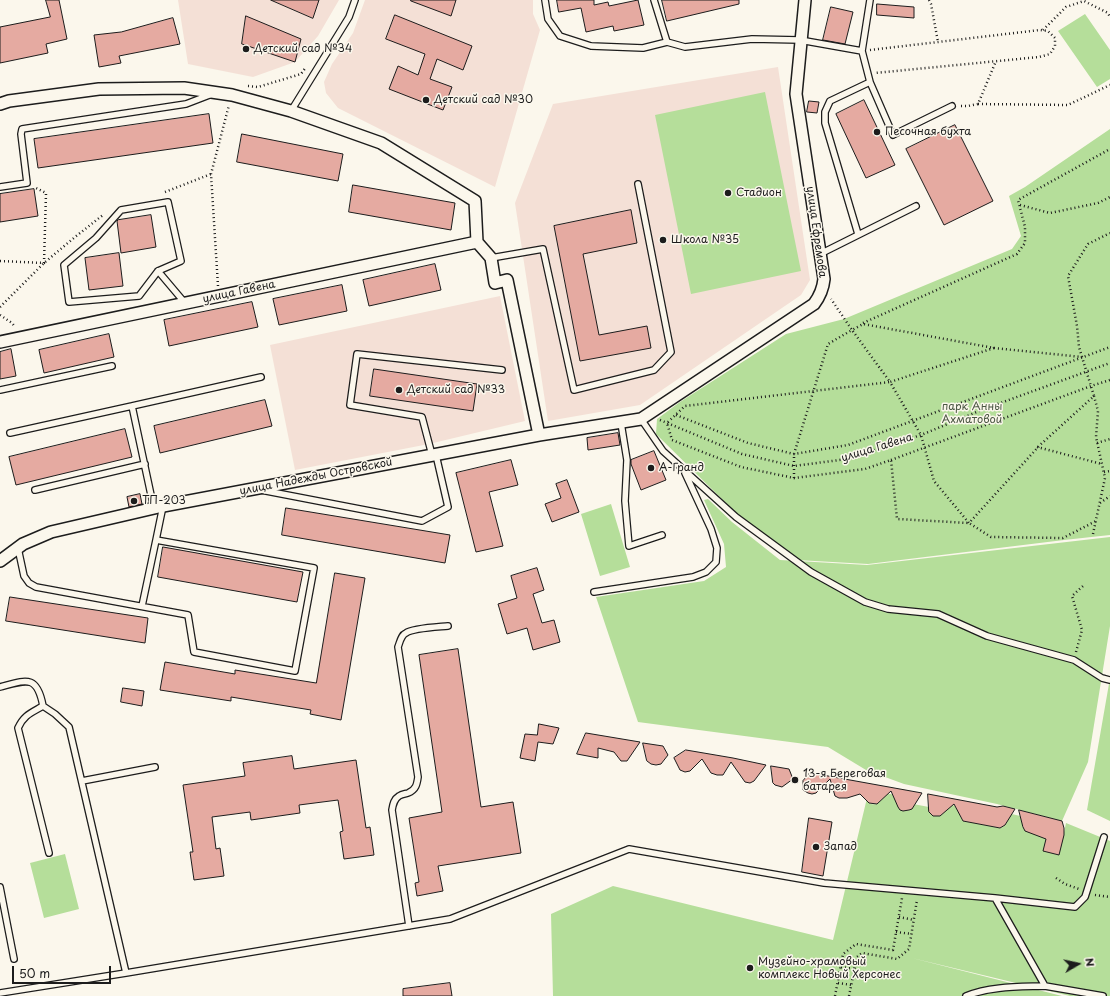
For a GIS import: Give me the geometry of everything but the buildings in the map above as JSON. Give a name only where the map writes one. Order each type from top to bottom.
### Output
[{"type":"street","name":"улица Ефремова","points":[[645,417],[814,304],[823,288],[824,279],[796,94],[805,0]]},
{"type":"street","points":[[0,104],[9,101],[100,89],[184,88],[232,95],[292,111],[381,143],[475,201],[477,242],[491,258],[495,283],[507,280],[539,435]]},
{"type":"street","name":"улица Гавена","points":[[0,342],[477,242]]},
{"type":"street","name":"улица Надежды Островской","points":[[0,562],[23,544],[51,532],[159,508],[255,489],[539,435],[645,417]]},
{"type":"lane","points":[[292,111],[349,17],[355,0]]},
{"type":"lane","points":[[545,0],[548,18],[560,36],[590,46],[643,48],[666,42],[685,48],[752,39],[800,40],[862,51]]},
{"type":"lane","points":[[654,0],[666,42]]},
{"type":"lane","points":[[870,0],[862,51],[870,82],[893,134],[952,106]]},
{"type":"lane","points":[[858,234],[825,123],[825,112],[830,101],[870,82]]},
{"type":"lane","points":[[0,187],[27,183],[21,134],[22,129],[186,104],[215,92]]},
{"type":"lane","points":[[491,258],[543,249],[574,390],[654,370],[671,352],[638,184]]},
{"type":"lane","points":[[168,202],[181,261],[158,271],[139,296],[70,302],[64,265],[96,238],[121,210],[168,202]]},
{"type":"lane","points":[[820,254],[916,206]]},
{"type":"lane","points":[[158,271],[185,303]]},
{"type":"lane","points":[[255,489],[422,521],[448,507],[422,418],[350,406],[357,354],[502,370]]},
{"type":"lane","points":[[0,390],[112,366]]},
{"type":"lane","points":[[10,433],[261,377]]},
{"type":"lane","points":[[132,406],[145,464],[159,508],[156,540],[142,606]]},
{"type":"lane","points":[[645,417],[663,451],[736,517],[811,572],[865,602],[888,609],[938,614],[987,636],[1074,660],[1102,678],[1110,680]]},
{"type":"lane","points":[[621,422],[627,460],[626,501],[629,546],[662,535]]},
{"type":"lane","points":[[35,490],[145,464]]},
{"type":"lane","points":[[594,592],[693,577],[706,572],[716,562],[717,548],[711,529],[683,469]]},
{"type":"lane","points":[[18,547],[24,576],[29,583],[36,587],[188,615],[194,652],[295,672],[314,568],[156,540]]},
{"type":"lane","points":[[408,926],[392,810],[393,803],[396,798],[414,789],[417,784],[418,777],[398,647],[400,639],[405,633],[413,630],[448,626]]},
{"type":"lane","points":[[0,687],[24,680],[32,682],[38,687],[43,706],[55,714],[69,727],[126,973]]},
{"type":"lane","points":[[43,706],[22,720],[18,728],[49,853]]},
{"type":"lane","points":[[82,781],[155,768]]},
{"type":"lane","points":[[0,993],[450,919],[629,849],[824,883],[995,898],[1075,907],[1085,897],[1104,837]]},
{"type":"lane","points":[[0,887],[14,959]]},
{"type":"lane","points":[[995,898],[1045,986]]},
{"type":"lane","points":[[966,996],[980,991],[998,988],[1045,986],[1103,996]]},
{"type":"path","points":[[929,0],[938,42]]},
{"type":"path","points":[[1042,30],[1066,7],[1084,2],[1108,13],[1110,17]]},
{"type":"path","points":[[862,51],[1042,30],[1048,31],[1055,38],[1055,46],[1050,54],[996,61],[868,73]]},
{"type":"path","points":[[978,104],[996,61]]},
{"type":"path","points":[[242,85],[258,87],[301,74],[310,62]]},
{"type":"path","points":[[952,106],[968,106],[978,104],[1068,105],[1110,85]]},
{"type":"path","points":[[219,296],[211,174],[232,95]]},
{"type":"path","points":[[794,478],[794,454],[828,344],[863,324],[1017,254],[1025,244],[1025,227],[1018,200],[1110,149]]},
{"type":"path","points":[[0,261],[44,263],[46,193],[27,183]]},
{"type":"path","points":[[1019,205],[1050,214],[1098,203],[1110,197]]},
{"type":"path","points":[[1093,534],[1105,478],[1096,437],[1098,411],[1079,347],[1077,326],[1068,276],[1088,244],[1110,233]]},
{"type":"path","points":[[823,288],[890,382],[921,435],[934,481],[969,524],[992,537],[1063,538],[1096,521]]},
{"type":"path","points":[[0,315],[12,323],[21,338]]},
{"type":"path","points":[[863,324],[994,348],[1082,357]]},
{"type":"path","points":[[676,414],[748,444],[794,454],[848,445],[1110,347]]},
{"type":"path","points":[[994,348],[890,382],[685,406],[667,424],[672,440],[741,467],[794,478],[865,469],[1110,380]]},
{"type":"path","name":"улица Гавена","points":[[645,417],[667,424],[742,454],[794,466],[847,458],[921,435],[984,409],[1110,363]]},
{"type":"path","points":[[969,524],[1037,447],[1094,396]]},
{"type":"path","points":[[1097,442],[1110,439]]},
{"type":"path","points":[[1037,447],[1102,464]]},
{"type":"path","points":[[891,460],[897,519],[969,524]]},
{"type":"path","points":[[1104,472],[1110,471]]},
{"type":"path","points":[[1100,503],[1110,496]]},
{"type":"path","points":[[1074,660],[1082,630],[1072,596],[1083,586]]},
{"type":"path","points":[[835,996],[843,954],[856,944],[893,950],[904,890]]},
{"type":"path","points":[[849,996],[857,957],[862,953],[897,959],[910,949],[918,891]]},
{"type":"path","points":[[899,917],[914,920]]},
{"type":"path","points":[[896,932],[912,934]]},
{"type":"path","points":[[841,967],[855,969]]},
{"type":"path","points":[[838,983],[852,985]]},
{"type":"shaded area","name":"Детский сад №34","points":[[178,0],[339,0],[318,36],[295,62],[253,77],[188,64]]},
{"type":"shaded area","name":"Детский сад №30","points":[[365,0],[533,0],[533,14],[540,30],[495,187],[338,108],[326,93],[324,82],[332,64],[353,33]]},
{"type":"shaded area","name":"Школа №35","points":[[778,67],[810,280],[801,295],[640,405],[548,421],[515,203],[553,104]]},
{"type":"shaded area","name":"Детский сад №33","points":[[500,296],[525,421],[429,444],[295,470],[270,345]]},
{"type":"green space","points":[[1085,14],[1110,50],[1110,79],[1097,87],[1058,31]]},
{"type":"green space","name":"Стадион","points":[[765,92],[801,271],[691,294],[655,115]]},
{"type":"green space","name":"парк Анны Ахматовой","points":[[1110,129],[1110,535],[868,564],[797,560],[737,514],[656,434],[657,419],[680,402],[786,334],[844,319],[1012,249],[1021,236],[1009,196],[1025,187]]},
{"type":"green space","points":[[708,499],[732,522],[780,560],[867,565],[1110,537],[1110,626],[1088,762],[1062,821],[997,804],[904,784],[866,770],[828,747],[638,722],[596,597],[704,581],[726,567],[724,544],[704,500]]},
{"type":"green space","points":[[611,504],[630,567],[600,576],[581,514]]},
{"type":"green space","points":[[1110,678],[1110,821],[1087,810]]},
{"type":"green space","points":[[881,793],[899,795],[897,802],[900,810],[909,810],[913,804],[929,807],[929,812],[933,816],[940,816],[943,813],[945,803],[963,808],[960,814],[963,821],[1000,828],[1007,822],[1007,813],[1025,817],[1048,832],[1044,851],[1059,855],[1066,823],[1110,841],[1110,996],[1070,996],[912,958],[1062,996],[553,996],[551,914],[613,886],[833,940],[867,798],[870,804],[877,804],[882,799]]},
{"type":"green space","points":[[65,854],[79,909],[44,918],[30,863]]},
{"type":"place","name":"Детский сад №34","points":[[246,49]]},
{"type":"place","name":"Детский сад №30","points":[[426,100]]},
{"type":"place","name":"Песочная бухта","points":[[877,132]]},
{"type":"place","name":"Стадион","points":[[728,193]]},
{"type":"place","name":"Школа №35","points":[[663,240]]},
{"type":"place","name":"Детский сад №33","points":[[399,390]]},
{"type":"place","name":"А-Гранд","points":[[651,468]]},
{"type":"place","name":"ТП-203","points":[[134,501]]},
{"type":"place","name":"13-я Береговая батарея","points":[[795,780]]},
{"type":"place","name":"Запад","points":[[816,847]]},
{"type":"place","name":"Музейно-храмовый комплекс Новый Херсонес","points":[[750,968]]}]
